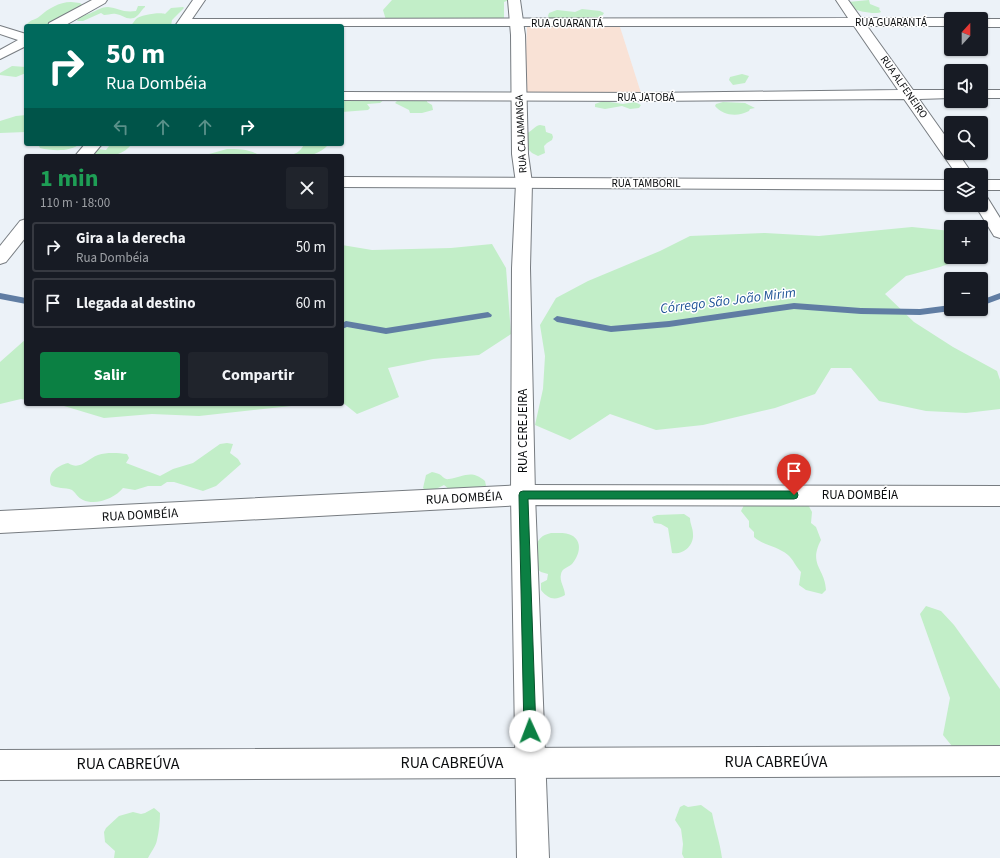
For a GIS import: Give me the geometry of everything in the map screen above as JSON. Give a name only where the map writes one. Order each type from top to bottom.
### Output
[{"type":"street","points":[[58,24],[101,0]]},
{"type":"street","points":[[182,24],[199,0]]},
{"type":"street","name":"RUA CAJAMANGA","points":[[514,0],[520,154],[524,183],[521,268]]},
{"type":"street","name":"RUA ALFENEIRO","points":[[842,0],[960,168]]},
{"type":"street","name":"RUA GUARANTÁ","points":[[182,24],[944,22]]},
{"type":"street","points":[[988,23],[1000,23]]},
{"type":"street","points":[[0,30],[24,37]]},
{"type":"street","points":[[0,55],[24,42]]},
{"type":"street","name":"RUA JATOBÁ","points":[[344,96],[519,98],[944,94]]},
{"type":"street","points":[[988,94],[1000,94]]},
{"type":"street","points":[[85,154],[92,146]]},
{"type":"street","name":"RUA TAMBORIL","points":[[344,182],[944,185]]},
{"type":"street","points":[[988,185],[1000,185]]},
{"type":"street","points":[[988,212],[1000,232]]},
{"type":"street","points":[[0,258],[24,228]]},
{"type":"street","name":"RUA CEREJEIRA","points":[[521,268],[523,495],[533,858]]},
{"type":"street","name":"RUA DOMBÉIA","points":[[0,522],[523,495],[1000,496]]},
{"type":"street","name":"RUA CABREÚVA","points":[[0,765],[1000,761]]},
{"type":"shaded area","points":[[527,26],[620,27],[641,93],[524,93]]},
{"type":"green space","points":[[392,0],[509,0],[504,2],[504,20],[386,20],[383,10]]},
{"type":"green space","points":[[869,0],[870,4],[880,8],[879,9],[881,12],[871,13],[851,8],[848,2]]},
{"type":"green space","points":[[62,3],[80,3],[84,6],[51,24],[27,24],[54,6]]},
{"type":"green space","points":[[138,6],[145,7],[134,18],[114,14],[104,15],[101,13],[83,21],[77,21],[82,16],[102,8],[108,7],[124,11],[136,11]]},
{"type":"green space","points":[[171,8],[184,8],[172,20],[171,24],[132,24],[136,19],[142,16],[162,13],[165,14]]},
{"type":"green space","points":[[582,9],[600,11],[604,13],[602,16],[594,19],[589,17],[550,20],[548,16],[549,13],[557,10],[575,12]]},
{"type":"green space","points":[[12,66],[24,67],[24,74],[16,77],[0,75],[0,73]]},
{"type":"green space","points":[[742,74],[749,76],[745,83],[733,85],[729,80],[730,77]]},
{"type":"green space","points":[[344,97],[386,98],[380,103],[367,104],[370,108],[368,110],[344,112]]},
{"type":"green space","points":[[399,99],[427,99],[427,102],[432,105],[433,110],[422,113],[410,113],[409,110],[395,103]]},
{"type":"green space","points":[[603,101],[623,104],[635,102],[641,105],[639,108],[630,109],[622,106],[605,109],[595,107],[595,104]]},
{"type":"green space","points":[[723,102],[745,103],[755,108],[750,109],[745,113],[736,115],[726,114],[715,106],[716,104]]},
{"type":"green space","points":[[24,115],[24,132],[0,133],[0,121]]},
{"type":"green space","points":[[540,125],[545,126],[546,132],[552,134],[553,137],[552,140],[544,146],[545,153],[538,156],[532,153],[528,149],[529,147],[524,144],[526,133]]},
{"type":"green space","points":[[39,146],[77,146],[66,150],[50,150],[40,148]]},
{"type":"green space","points":[[109,146],[130,146],[118,154],[87,154],[98,149],[106,150]]},
{"type":"green space","points":[[303,146],[327,146],[314,154],[294,154]]},
{"type":"green space","points":[[227,149],[240,149],[256,154],[209,154]]},
{"type":"green space","points":[[912,227],[944,230],[944,264],[948,264],[906,276],[885,294],[914,322],[953,347],[997,371],[1000,380],[1000,409],[966,413],[926,411],[879,401],[851,368],[831,368],[815,394],[775,408],[703,425],[656,430],[610,414],[570,440],[535,425],[543,389],[545,356],[540,325],[556,298],[588,281],[660,251],[690,236],[765,233],[819,236]]},
{"type":"green space","points":[[492,244],[506,268],[511,334],[479,355],[433,359],[388,368],[399,397],[357,414],[344,404],[344,245],[372,250],[451,248]]},
{"type":"green space","points":[[24,341],[24,400],[0,404],[0,362]]},
{"type":"green space","points":[[64,406],[292,406],[199,416],[152,414],[104,418]]},
{"type":"green space","points":[[220,444],[233,444],[230,453],[238,459],[241,464],[216,486],[203,491],[174,482],[167,482],[161,486],[148,486],[135,490],[123,488],[120,492],[105,500],[88,502],[78,497],[72,490],[51,485],[50,481],[50,477],[54,471],[60,466],[68,463],[76,466],[80,465],[98,455],[112,453],[127,454],[129,458],[126,463],[160,476],[173,469],[193,463]]},
{"type":"green space","points":[[432,472],[447,479],[467,475],[476,475],[485,481],[486,486],[472,495],[455,494],[444,485],[432,491],[425,490],[423,488],[426,475]]},
{"type":"green space","points":[[805,499],[812,512],[811,523],[816,527],[821,540],[817,548],[816,555],[818,566],[825,583],[826,590],[822,594],[806,590],[799,585],[801,572],[788,555],[754,537],[754,532],[749,527],[749,521],[741,511],[746,501]]},
{"type":"green space","points":[[684,514],[690,518],[693,532],[692,542],[684,551],[680,553],[672,553],[668,528],[661,524],[654,523],[652,517],[657,515]]},
{"type":"green space","points":[[551,533],[571,535],[576,539],[579,546],[578,553],[574,561],[563,570],[561,574],[565,595],[558,598],[549,597],[541,590],[541,583],[547,580],[548,574],[541,572],[536,568],[536,546],[541,538]]},
{"type":"green space","points":[[926,606],[941,611],[954,625],[1000,689],[1000,756],[956,751],[943,735],[950,698],[920,614]]},
{"type":"green space","points":[[684,805],[688,807],[701,805],[712,813],[722,858],[684,858],[682,854],[683,844],[681,829],[675,820],[680,807]]},
{"type":"green space","points":[[154,808],[160,813],[159,826],[155,847],[148,858],[114,858],[115,851],[105,842],[104,832],[106,828],[119,816],[133,812],[141,814]]},
{"type":"waterway","name":"Córrego São João Mirim","points":[[0,296],[24,301]]},
{"type":"waterway","name":"Córrego São João Mirim","points":[[988,300],[1000,296]]},
{"type":"waterway","name":"Córrego São João Mirim","points":[[557,319],[611,329],[669,324],[794,306],[861,311],[920,312],[944,309]]},
{"type":"waterway","name":"Córrego São João Mirim","points":[[344,325],[346,324],[386,331],[488,315]]},
{"type":"route","points":[[530,731],[523,495],[794,495]]}]
